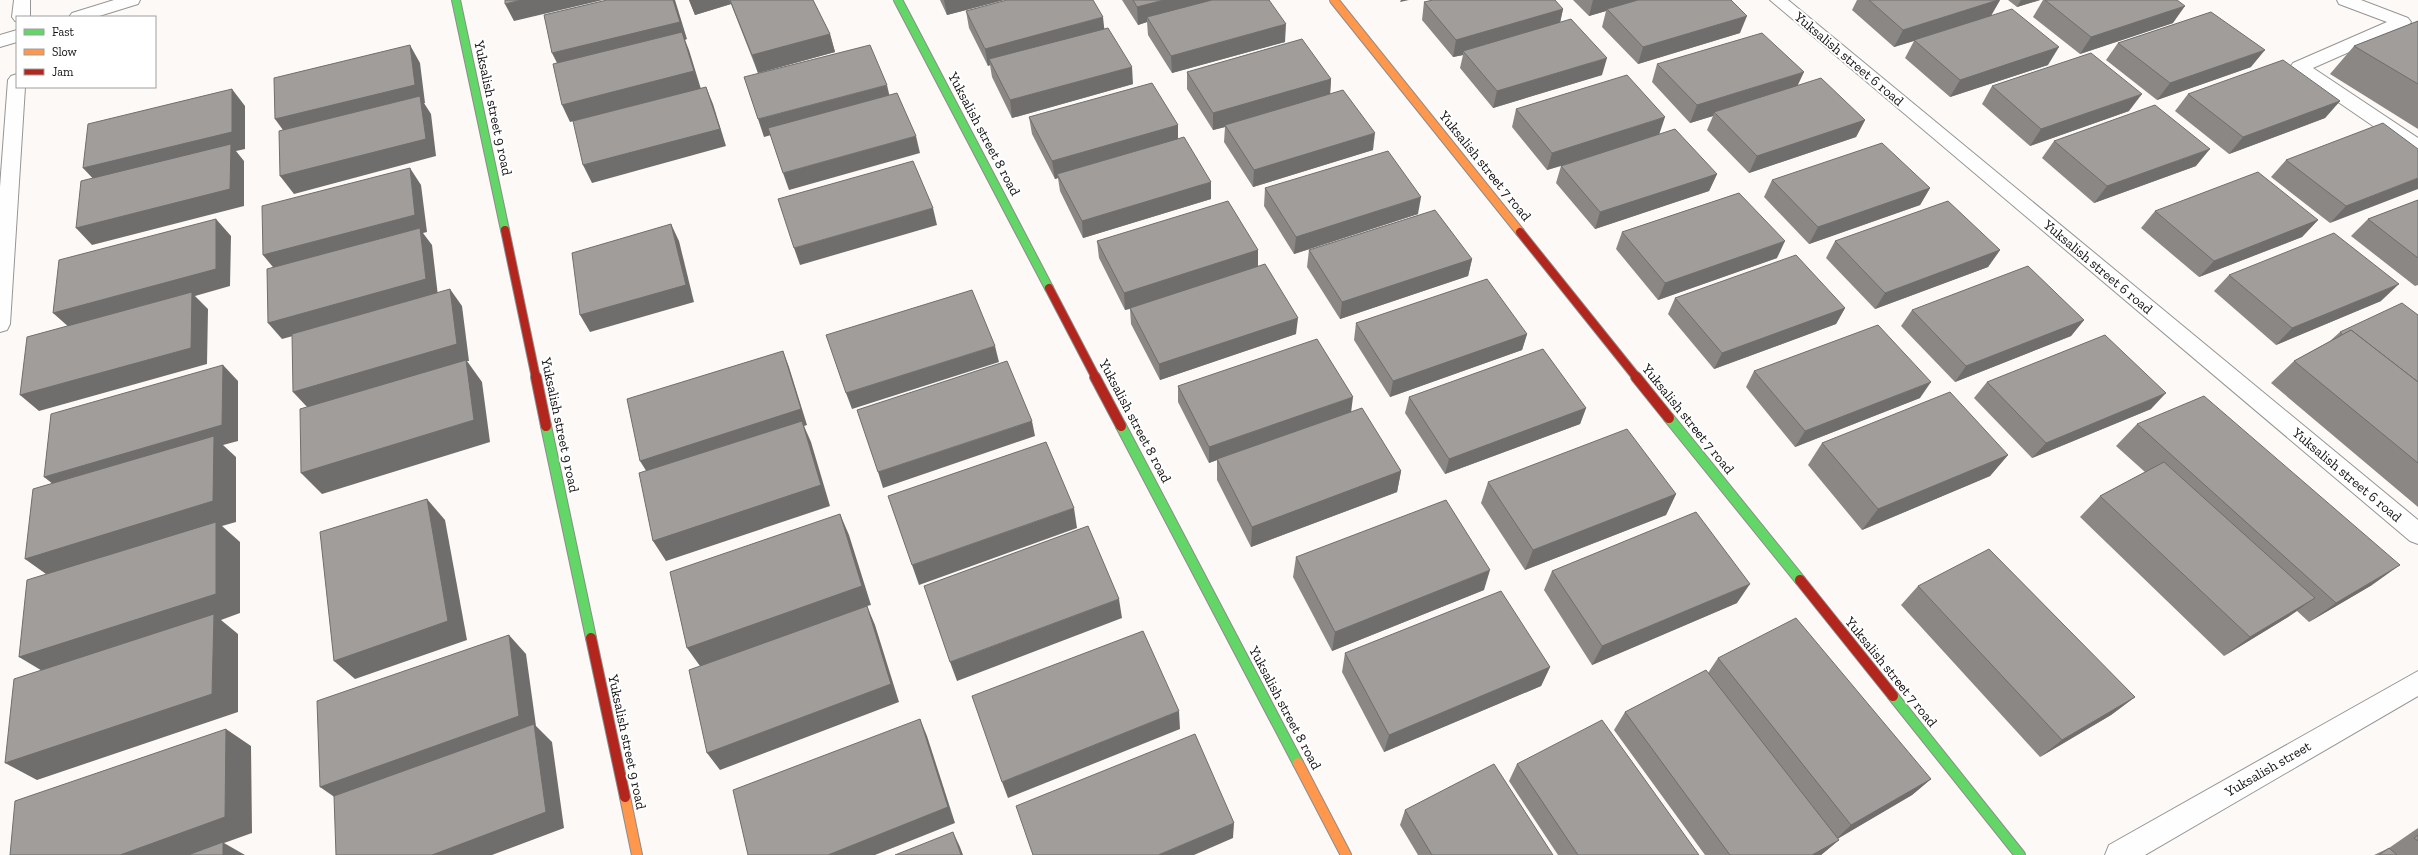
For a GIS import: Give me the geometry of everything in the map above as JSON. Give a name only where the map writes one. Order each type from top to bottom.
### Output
[{"type":"street","points":[[21,16],[22,0]]},
{"type":"street","points":[[81,16],[132,0]]},
{"type":"street","name":"Yuksalish street 9 road","points":[[456,0],[637,855]]},
{"type":"street","name":"Yuksalish street 8 road","points":[[898,0],[1346,855]]},
{"type":"street","name":"Yuksalish street 7 road","points":[[1334,0],[2020,855]]},
{"type":"street","name":"Yuksalish street 6 road","points":[[1778,0],[2418,534]]},
{"type":"street","points":[[2345,0],[2410,25]]},
{"type":"street","points":[[2410,25],[2299,67],[2418,147]]},
{"type":"street","points":[[0,41],[16,36]]},
{"type":"street","points":[[0,324],[16,88]]},
{"type":"street","name":"Yuksalish street","points":[[2119,855],[2418,683]]},
{"type":"building","points":[[505,0],[521,0],[505,4]]},
{"type":"building","points":[[607,0],[673,0],[680,22],[552,53],[544,15]]},
{"type":"building","points":[[730,0],[813,0],[830,34],[752,55]]},
{"type":"building","points":[[1007,0],[1093,0],[1103,17],[985,49],[966,11]]},
{"type":"building","points":[[1133,0],[1164,0],[1137,7]]},
{"type":"building","points":[[1212,0],[1269,0],[1286,24],[1171,56],[1147,17]]},
{"type":"building","points":[[1433,0],[1555,0],[1563,9],[1456,40],[1424,2]]},
{"type":"building","points":[[1638,0],[1731,0],[1747,16],[1643,47],[1607,9]]},
{"type":"building","points":[[1869,0],[1998,0],[1903,30]]},
{"type":"building","points":[[2045,0],[2177,0],[2185,6],[2091,37]]},
{"type":"building","points":[[2012,9],[2059,47],[1960,80],[1914,40]]},
{"type":"building","points":[[2211,12],[2265,50],[2170,83],[2118,43]]},
{"type":"building","points":[[1571,19],[1607,58],[1497,91],[1463,51]]},
{"type":"building","points":[[2418,21],[2418,84],[2354,46]]},
{"type":"building","points":[[1108,28],[1132,67],[1010,100],[989,59]]},
{"type":"building","points":[[682,32],[694,71],[562,105],[553,64]]},
{"type":"building","points":[[1762,33],[1804,72],[1697,105],[1657,64]]},
{"type":"building","points":[[1302,39],[1331,79],[1213,113],[1187,72]]},
{"type":"building","points":[[410,45],[415,85],[275,119],[274,78]]},
{"type":"building","points":[[870,45],[887,85],[758,119],[744,77]]},
{"type":"building","points":[[2091,53],[2142,94],[2041,129],[1992,86]]},
{"type":"building","points":[[2283,60],[2340,101],[2243,137],[2188,94]]},
{"type":"building","points":[[1627,75],[1665,117],[1552,153],[1516,109]]},
{"type":"building","points":[[1821,78],[1865,120],[1757,156],[1714,112]]},
{"type":"building","points":[[1152,83],[1178,125],[1052,161],[1029,117]]},
{"type":"building","points":[[706,87],[720,129],[583,165],[573,121]]},
{"type":"building","points":[[232,89],[232,132],[83,168],[88,124]]},
{"type":"building","points":[[1343,90],[1375,133],[1254,170],[1225,125]]},
{"type":"building","points":[[897,93],[916,136],[783,173],[768,128]]},
{"type":"building","points":[[420,96],[426,139],[280,176],[279,131]]},
{"type":"building","points":[[2155,105],[2210,149],[2107,186],[2054,141]]},
{"type":"building","points":[[2383,123],[2418,149],[2418,178],[2346,206],[2286,160]]},
{"type":"building","points":[[1675,129],[1717,174],[1600,212],[1561,166]]},
{"type":"building","points":[[1184,137],[1211,182],[1082,221],[1057,174]]},
{"type":"building","points":[[1882,143],[1930,188],[1818,227],[1772,180]]},
{"type":"building","points":[[231,144],[230,189],[76,228],[81,181]]},
{"type":"building","points":[[1388,151],[1421,197],[1296,237],[1265,188]]},
{"type":"building","points":[[913,161],[933,208],[794,248],[778,199]]},
{"type":"building","points":[[410,168],[415,215],[263,255],[262,206]]},
{"type":"building","points":[[2258,172],[2318,220],[2214,261],[2155,211]]},
{"type":"building","points":[[1739,193],[1785,241],[1665,283],[1622,232]]},
{"type":"building","points":[[2418,200],[2418,258],[2368,219]]},
{"type":"building","points":[[1228,201],[1258,250],[1124,293],[1097,241]]},
{"type":"building","points":[[1948,201],[2000,250],[1885,293],[1835,241]]},
{"type":"building","points":[[1435,210],[1472,259],[1342,302],[1309,250]]},
{"type":"building","points":[[216,219],[216,269],[53,313],[59,260]]},
{"type":"building","points":[[671,224],[686,285],[580,315],[572,253]]},
{"type":"building","points":[[420,228],[426,279],[268,323],[267,269]]},
{"type":"building","points":[[2334,233],[2399,284],[2292,328],[2229,275]]},
{"type":"building","points":[[1796,255],[1845,308],[1722,353],[1675,298]]},
{"type":"building","points":[[1265,264],[1298,318],[1159,364],[1130,308]]},
{"type":"building","points":[[2028,266],[2084,320],[1966,366],[1912,310]]},
{"type":"building","points":[[1487,279],[1527,334],[1393,381],[1356,323]]},
{"type":"building","points":[[450,289],[457,344],[293,392],[292,334]]},
{"type":"building","points":[[972,290],[995,346],[846,393],[826,335]]},
{"type":"building","points":[[192,292],[191,348],[20,395],[27,337]]},
{"type":"building","points":[[2402,303],[2418,315],[2418,382],[2351,330],[2343,335],[2340,332]]},
{"type":"building","points":[[1878,325],[1931,382],[1805,431],[1754,371]]},
{"type":"building","points":[[2351,330],[2418,382],[2418,463],[2294,361]]},
{"type":"building","points":[[2105,335],[2166,393],[2046,443],[1987,382]]},
{"type":"building","points":[[1317,339],[1353,397],[1209,447],[1178,386]]},
{"type":"building","points":[[1543,349],[1586,408],[1449,459],[1409,397]]},
{"type":"building","points":[[783,351],[801,409],[640,461],[627,399]]},
{"type":"building","points":[[466,360],[474,420],[301,473],[300,409]]},
{"type":"building","points":[[1007,361],[1032,421],[878,472],[857,410]]},
{"type":"building","points":[[223,365],[222,425],[44,477],[51,414]]},
{"type":"building","points":[[1950,392],[2008,455],[1878,509],[1822,443]]},
{"type":"building","points":[[2204,396],[2400,565],[2336,603],[2137,424]]},
{"type":"building","points":[[1362,408],[1401,471],[1252,527],[1217,459]]},
{"type":"building","points":[[802,421],[821,485],[653,541],[639,473]]},
{"type":"building","points":[[1627,429],[1676,494],[1533,550],[1488,482]]},
{"type":"building","points":[[214,436],[213,501],[25,559],[33,489]]},
{"type":"building","points":[[1046,442],[1074,508],[912,565],[888,496]]},
{"type":"building","points":[[2164,462],[2315,598],[2250,637],[2100,496]]},
{"type":"building","points":[[427,499],[448,621],[334,661],[320,532]]},
{"type":"building","points":[[1446,500],[1490,570],[1335,632],[1296,557]]},
{"type":"building","points":[[1696,512],[1750,584],[1602,646],[1552,571]]},
{"type":"building","points":[[840,514],[862,586],[687,648],[670,572]]},
{"type":"building","points":[[216,522],[216,594],[19,657],[27,580]]},
{"type":"building","points":[[1088,526],[1119,599],[950,662],[924,586]]},
{"type":"building","points":[[1989,549],[2135,697],[2062,740],[1918,586]]},
{"type":"building","points":[[1501,591],[1550,667],[1389,735],[1345,653]]},
{"type":"building","points":[[867,606],[891,684],[707,753],[689,670]]},
{"type":"building","points":[[214,614],[212,694],[5,763],[14,679]]},
{"type":"building","points":[[1796,618],[1931,779],[1851,825],[1718,658]]},
{"type":"building","points":[[1143,631],[1179,711],[1002,782],[972,696]]},
{"type":"building","points":[[509,635],[519,716],[320,787],[317,701]]},
{"type":"building","points":[[1706,670],[1839,840],[1812,855],[1730,855],[1625,712]]},
{"type":"building","points":[[920,719],[948,807],[828,855],[748,855],[733,790]]},
{"type":"building","points":[[1602,720],[1699,855],[1578,855],[1517,764]]},
{"type":"building","points":[[534,724],[546,812],[432,855],[336,855],[334,796]]},
{"type":"building","points":[[226,729],[225,817],[120,855],[10,855],[15,801]]},
{"type":"building","points":[[1195,734],[1234,823],[1158,855],[1033,855],[1016,806]]},
{"type":"building","points":[[1494,764],[1553,855],[1432,855],[1405,810]]},
{"type":"building","points":[[953,832],[961,855],[895,855]]},
{"type":"building","points":[[2418,835],[2418,841],[2414,838]]},
{"type":"building","points":[[223,842],[223,855],[188,855]]},
{"type":"building","points":[[2389,848],[2397,855],[2379,855]]},
{"type":"traffic: fast","points":[[456,0],[505,230]]},
{"type":"traffic: fast","points":[[898,0],[1049,288]]},
{"type":"traffic: fast","points":[[1669,418],[1800,580]]},
{"type":"traffic: fast","points":[[546,426],[591,638]]},
{"type":"traffic: fast","points":[[1121,426],[1298,763]]},
{"type":"traffic: fast","points":[[1893,696],[2020,855]]},
{"type":"traffic: slow","points":[[1334,0],[1520,232]]},
{"type":"traffic: slow","points":[[1298,763],[1346,855]]},
{"type":"traffic: slow","points":[[625,797],[637,855]]},
{"type":"traffic: jam","points":[[505,230],[546,426]]},
{"type":"traffic: jam","points":[[1520,232],[1669,418]]},
{"type":"traffic: jam","points":[[1049,288],[1121,426]]},
{"type":"traffic: jam","points":[[1800,580],[1893,696]]},
{"type":"traffic: jam","points":[[591,638],[625,797]]}]
